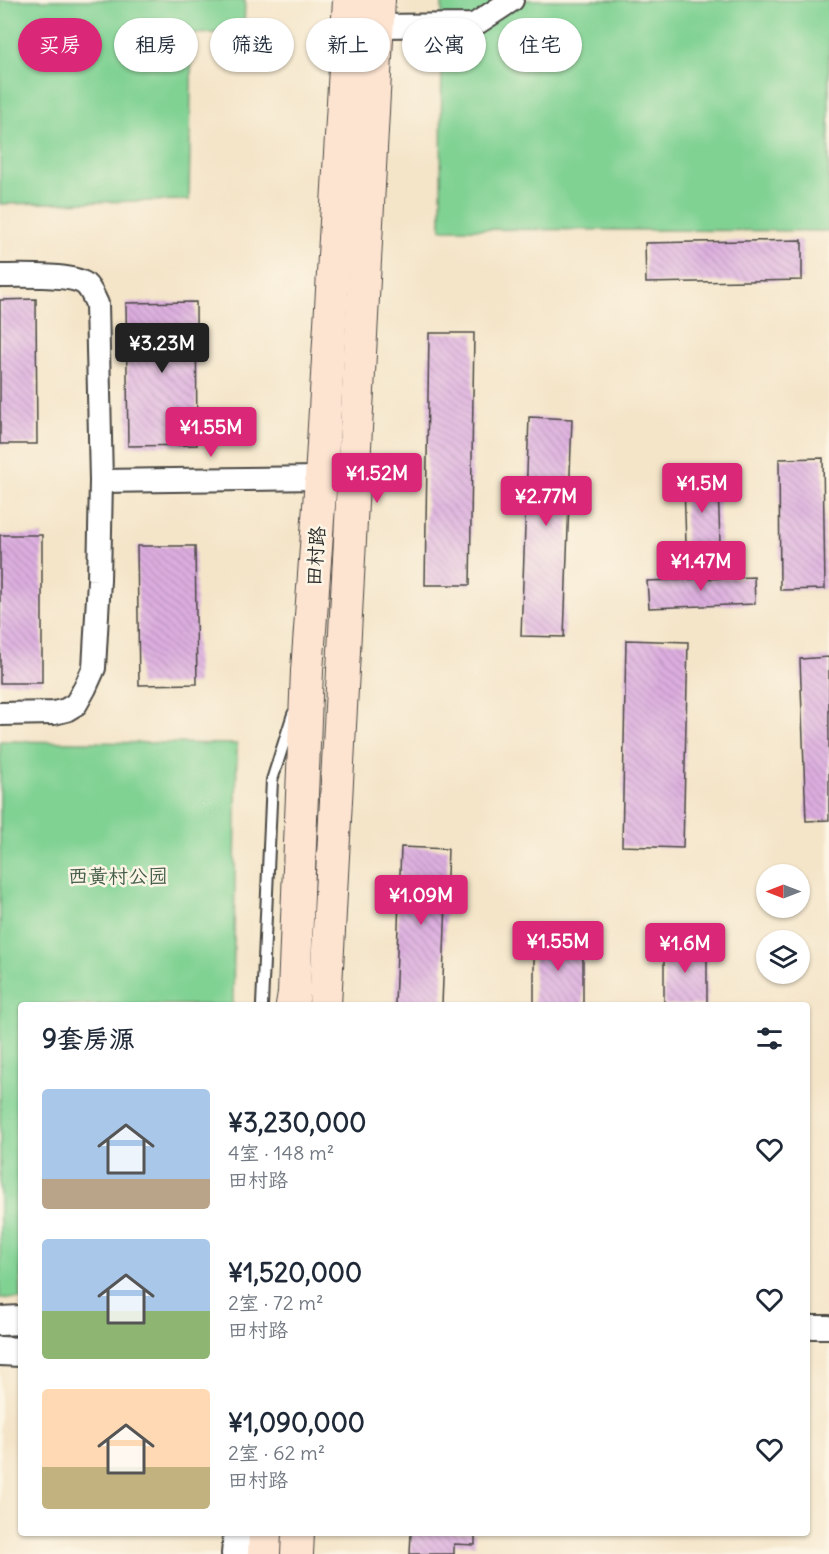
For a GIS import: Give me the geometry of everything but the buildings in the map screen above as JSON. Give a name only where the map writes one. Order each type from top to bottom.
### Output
[{"type":"main road","name":"田村路","points":[[292,1002],[307,671],[321,478],[349,0]]},
{"type":"main road","name":"田村路","points":[[325,1002],[379,13]]},
{"type":"main road","points":[[264,1554],[265,1536]]},
{"type":"main road","points":[[297,1554],[298,1536]]},
{"type":"street","points":[[379,13],[474,25],[512,0]]},
{"type":"street","points":[[0,276],[54,276],[84,283],[91,291],[97,304],[101,481],[94,669],[76,704],[66,710],[54,713],[0,714]]},
{"type":"street","points":[[101,481],[321,478]]},
{"type":"street","points":[[0,1321],[18,1320]]},
{"type":"street","points":[[810,1327],[829,1327]]},
{"type":"street","points":[[0,1351],[18,1352]]},
{"type":"street","points":[[236,1554],[238,1536]]},
{"type":"lane","points":[[262,1002],[272,780],[307,671]]},
{"type":"green space","points":[[0,0],[245,0],[244,18],[210,18],[210,33],[198,34],[198,18],[114,18],[114,72],[191,72],[189,200],[0,204]]},
{"type":"green space","points":[[442,0],[829,0],[829,231],[441,229],[442,72],[486,72],[486,18],[442,18]]},
{"type":"green space","name":"西黄村公园","points":[[0,741],[237,744],[233,1002],[18,1002],[18,1299],[0,1298]]}]
